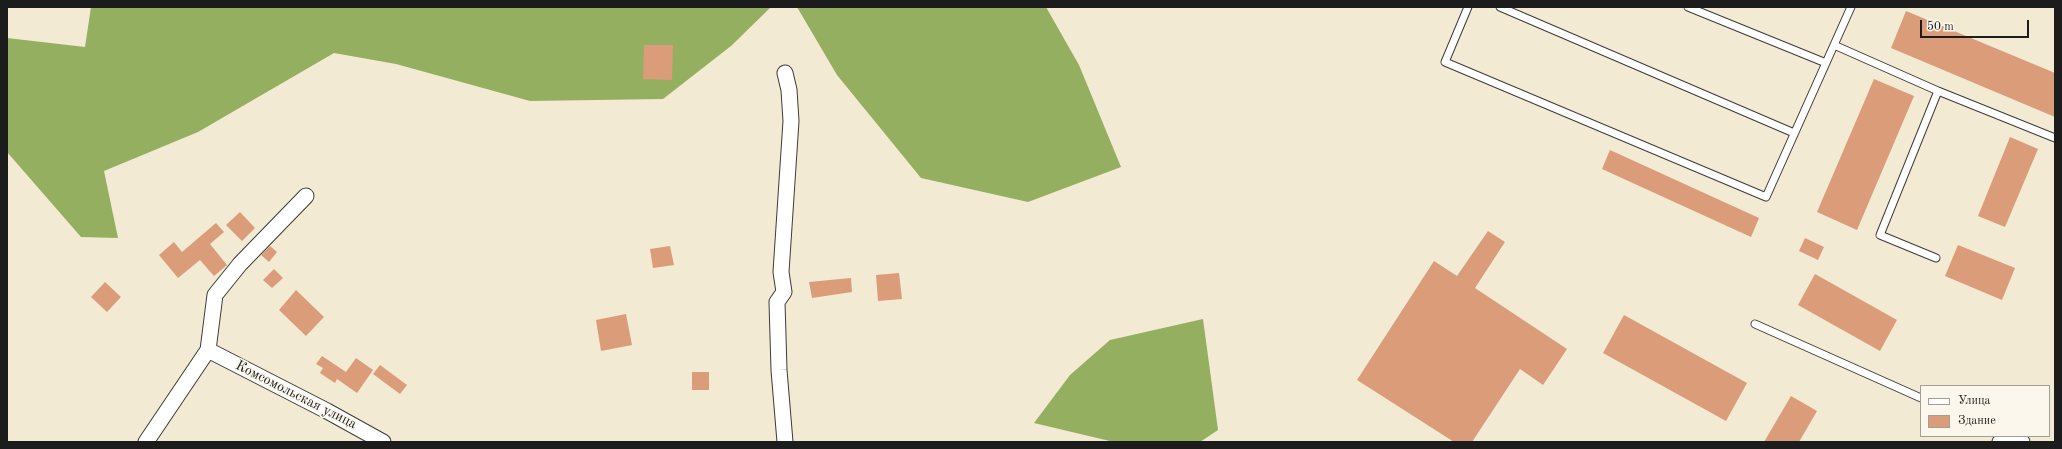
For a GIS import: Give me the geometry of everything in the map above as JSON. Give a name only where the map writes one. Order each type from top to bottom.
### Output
[{"type":"street","points":[[785,73],[789,90],[791,121],[781,272],[784,292],[777,302],[779,370],[785,442]]},
{"type":"street","points":[[146,442],[208,350],[215,295],[240,264],[306,196]]},
{"type":"street","name":"Комсомольская улица","points":[[208,350],[327,410],[383,442]]},
{"type":"lane","points":[[1468,7],[1445,62],[1766,197],[1851,7]]},
{"type":"lane","points":[[1500,7],[1794,134]]},
{"type":"lane","points":[[1688,7],[1826,63]]},
{"type":"lane","points":[[1834,45],[1938,91],[2055,138]]},
{"type":"lane","points":[[1936,258],[1880,235],[1938,91]]},
{"type":"lane","points":[[1755,324],[1920,398]]},
{"type":"green space","points":[[91,7],[771,7],[731,46],[663,99],[530,101],[396,64],[334,53],[198,132],[104,171],[118,238],[81,237],[7,152],[7,38],[85,47]]},
{"type":"green space","points":[[797,7],[1046,7],[1079,65],[1121,167],[1028,202],[921,178],[837,75]]},
{"type":"green space","points":[[1203,319],[1218,430],[1200,442],[1114,442],[1034,423],[1070,375],[1110,340]]},
{"type":"building","points":[[1906,11],[2055,73],[2055,117],[1891,48]]},
{"type":"building","points":[[644,45],[673,45],[672,80],[643,79]]},
{"type":"building","points":[[1874,79],[1914,96],[1857,230],[1817,212]]},
{"type":"building","points":[[2010,137],[2038,149],[2005,227],[1978,216]]},
{"type":"building","points":[[1610,150],[1759,218],[1751,237],[1602,169]]},
{"type":"building","points":[[240,212],[255,228],[242,241],[226,225]]},
{"type":"building","points":[[216,223],[224,232],[210,244],[227,265],[214,276],[200,260],[178,278],[159,255],[174,242],[182,252]]},
{"type":"building","points":[[1488,231],[1505,242],[1475,288],[1567,349],[1543,385],[1520,369],[1472,442],[1454,442],[1357,380],[1434,261],[1457,276]]},
{"type":"building","points":[[1805,238],[1824,247],[1818,260],[1799,251]]},
{"type":"building","points":[[1958,245],[2015,268],[2002,300],[1945,276]]},
{"type":"building","points":[[270,246],[277,252],[269,262],[261,255]]},
{"type":"building","points":[[670,246],[674,265],[653,268],[650,249]]},
{"type":"building","points":[[274,269],[283,278],[272,288],[263,280]]},
{"type":"building","points":[[899,273],[902,299],[878,301],[876,275]]},
{"type":"building","points":[[1815,274],[1897,320],[1880,351],[1798,305]]},
{"type":"building","points":[[851,278],[852,292],[812,298],[809,282]]},
{"type":"building","points":[[105,282],[121,297],[107,312],[91,297]]},
{"type":"building","points":[[296,290],[324,317],[306,336],[279,310]]},
{"type":"building","points":[[626,314],[632,345],[601,351],[596,320]]},
{"type":"building","points":[[1624,315],[1747,383],[1726,421],[1603,353]]},
{"type":"building","points":[[322,356],[346,372],[356,358],[373,370],[357,393],[337,379],[335,383],[320,373],[323,368],[316,364]]},
{"type":"building","points":[[380,365],[407,385],[400,394],[373,374]]},
{"type":"building","points":[[692,372],[709,372],[709,390],[692,390]]},
{"type":"building","points":[[1791,396],[1817,411],[1799,442],[1764,442]]}]
